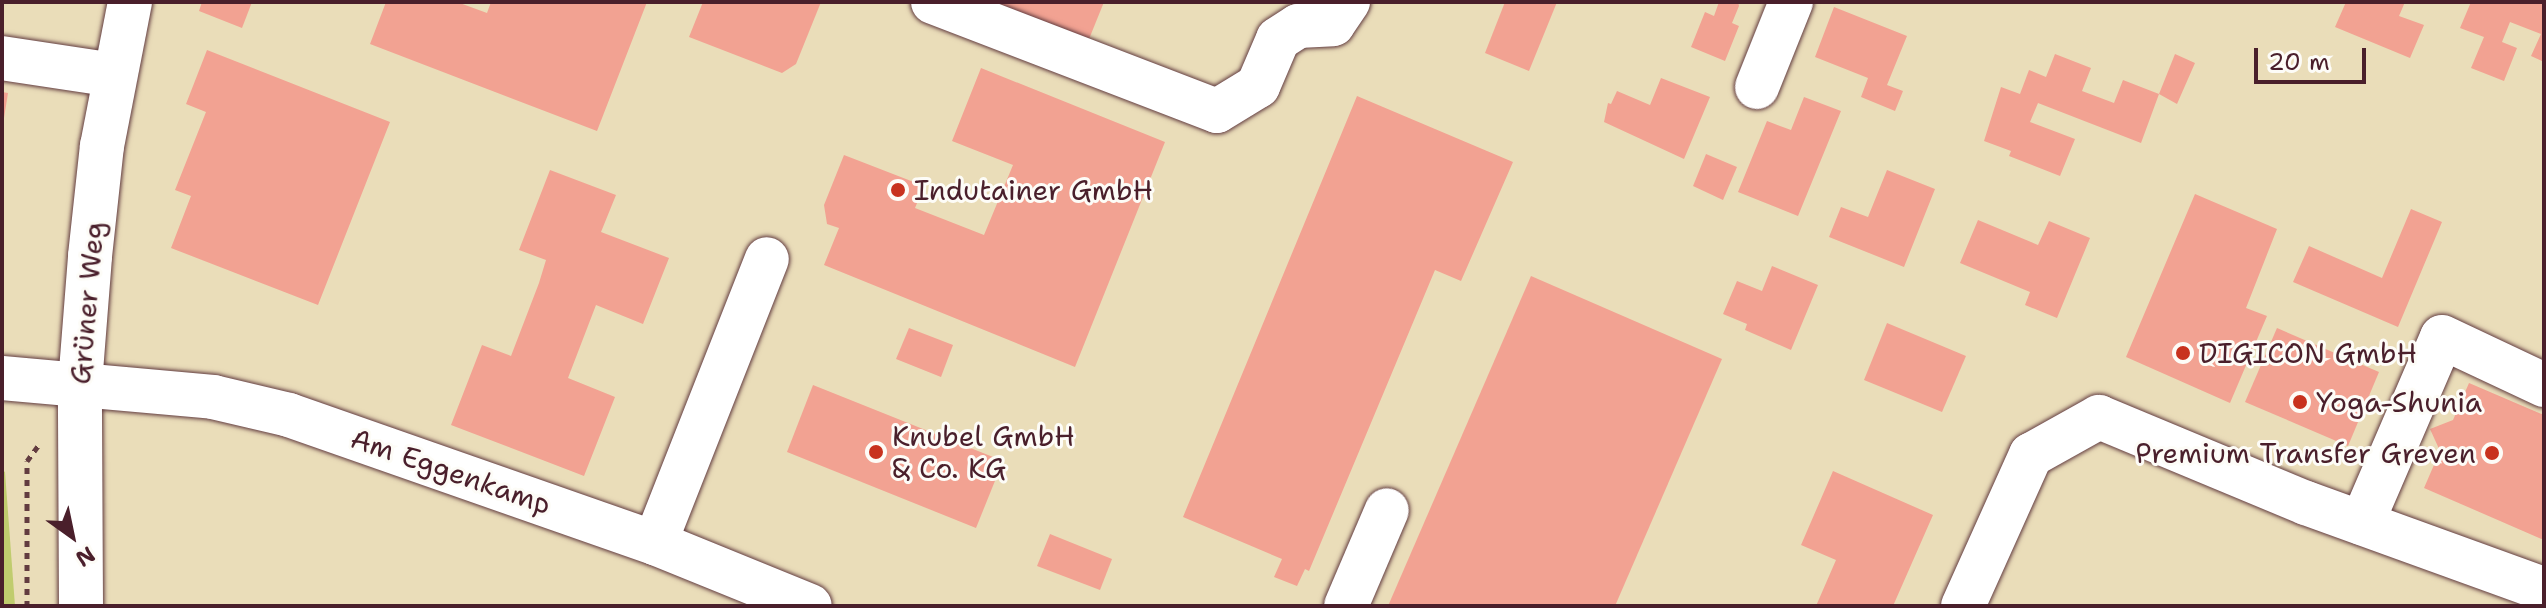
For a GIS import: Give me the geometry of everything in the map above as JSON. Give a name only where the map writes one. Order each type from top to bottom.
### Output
[{"type":"street","name":"Grüner Weg","points":[[81,606],[78,497],[80,384],[97,193],[114,75],[130,2]]},
{"type":"street","points":[[933,2],[1217,111],[1258,86],[1278,39],[1298,26],[1333,24],[1348,2]]},
{"type":"street","points":[[1757,87],[1791,2]]},
{"type":"street","points":[[2,58],[114,75]]},
{"type":"street","points":[[655,543],[767,259]]},
{"type":"street","points":[[2362,523],[2442,337],[2544,385]]},
{"type":"street","name":"Am Eggenkamp","points":[[2,378],[213,397],[289,415],[655,543],[810,606]]},
{"type":"street","points":[[1963,606],[2031,455],[2099,417],[2306,503],[2544,589]]},
{"type":"street","points":[[1346,606],[1387,510]]},
{"type":"green space","points":[[2,470],[5,472],[15,606],[2,606]]},
{"type":"building","points":[[202,2],[252,2],[242,28],[199,11]]},
{"type":"building","points":[[386,2],[457,2],[487,13],[491,2],[647,2],[597,131],[370,44]]},
{"type":"building","points":[[703,2],[821,2],[796,64],[782,73],[689,37]]},
{"type":"building","points":[[981,2],[1104,2],[1087,44]]},
{"type":"building","points":[[1505,2],[1557,2],[1529,71],[1485,53]]},
{"type":"building","points":[[1719,2],[1738,2],[1739,6],[1732,23],[1739,26],[1725,61],[1691,47],[1705,12],[1714,16]]},
{"type":"building","points":[[2346,2],[2405,2],[2399,16],[2424,25],[2410,58],[2335,27]]},
{"type":"building","points":[[2471,2],[2544,2],[2544,62],[2531,56],[2541,34],[2510,22],[2502,42],[2517,48],[2504,81],[2471,68],[2484,37],[2460,28]]},
{"type":"building","points":[[1834,7],[1907,36],[1887,85],[1903,91],[1895,111],[1861,97],[1868,78],[1815,57]]},
{"type":"building","points":[[207,50],[390,122],[318,305],[171,248],[191,196],[175,190],[206,112],[186,104]]},
{"type":"building","points":[[2055,54],[2091,68],[2082,91],[2114,103],[2123,80],[2159,94],[2141,143],[2038,103],[2030,122],[2075,139],[2060,176],[2009,156],[2011,151],[1984,141],[2001,87],[2020,94],[2029,70],[2046,77]]},
{"type":"building","points":[[2175,54],[2195,63],[2177,104],[2159,94]]},
{"type":"building","points":[[981,68],[1165,142],[1075,367],[824,265],[839,228],[827,224],[824,205],[844,155],[924,186],[915,208],[984,235],[1013,165],[952,141]]},
{"type":"building","points":[[1661,78],[1710,97],[1684,159],[1604,122],[1608,103],[1611,104],[1617,91],[1650,105]]},
{"type":"building","points":[[2,92],[8,93],[4,118],[2,118]]},
{"type":"building","points":[[1357,96],[1513,162],[1461,281],[1435,270],[1309,571],[1305,569],[1297,586],[1274,577],[1282,559],[1183,517]]},
{"type":"building","points":[[1804,97],[1841,111],[1798,216],[1738,192],[1767,121],[1791,130]]},
{"type":"building","points":[[1706,154],[1737,167],[1723,200],[1693,186]]},
{"type":"building","points":[[550,170],[616,195],[601,232],[669,258],[643,324],[596,305],[568,378],[615,397],[584,476],[451,425],[482,345],[511,356],[546,260],[519,250]]},
{"type":"building","points":[[1887,170],[1935,189],[1904,267],[1829,237],[1841,207],[1868,217]]},
{"type":"building","points":[[2195,194],[2277,229],[2246,308],[2267,316],[2230,403],[2126,357]]},
{"type":"building","points":[[2411,209],[2442,222],[2398,327],[2293,282],[2309,246],[2382,278]]},
{"type":"building","points":[[1978,220],[2038,245],[2049,221],[2090,238],[2057,318],[2025,305],[2030,292],[1960,263]]},
{"type":"building","points":[[1772,266],[1818,285],[1791,350],[1745,330],[1747,324],[1723,314],[1737,281],[1762,291]]},
{"type":"building","points":[[1531,276],[1722,359],[1615,606],[1388,606]]},
{"type":"building","points":[[1887,323],[1966,356],[1942,412],[1864,380]]},
{"type":"building","points":[[909,328],[953,345],[941,377],[896,359]]},
{"type":"building","points":[[2277,328],[2379,372],[2348,446],[2245,402]]},
{"type":"building","points":[[2469,383],[2544,415],[2544,540],[2424,488],[2440,451],[2430,429],[2453,420]]},
{"type":"building","points":[[813,385],[1003,461],[976,528],[787,452]]},
{"type":"building","points":[[1833,471],[1933,515],[1893,606],[1816,606],[1836,560],[1801,545]]},
{"type":"building","points":[[1050,534],[1112,559],[1100,590],[1037,566]]},
{"type":"place","name":"Indutainer GmbH","points":[[898,190]]},
{"type":"place","name":"DIGICON GmbH","points":[[2183,353]]},
{"type":"place","name":"Yoga-Shunia","points":[[2300,402]]},
{"type":"place","name":"Knubel GmbH & Co. KG","points":[[876,452]]},
{"type":"place","name":"Premium Transfer Greven","points":[[2492,453]]}]
